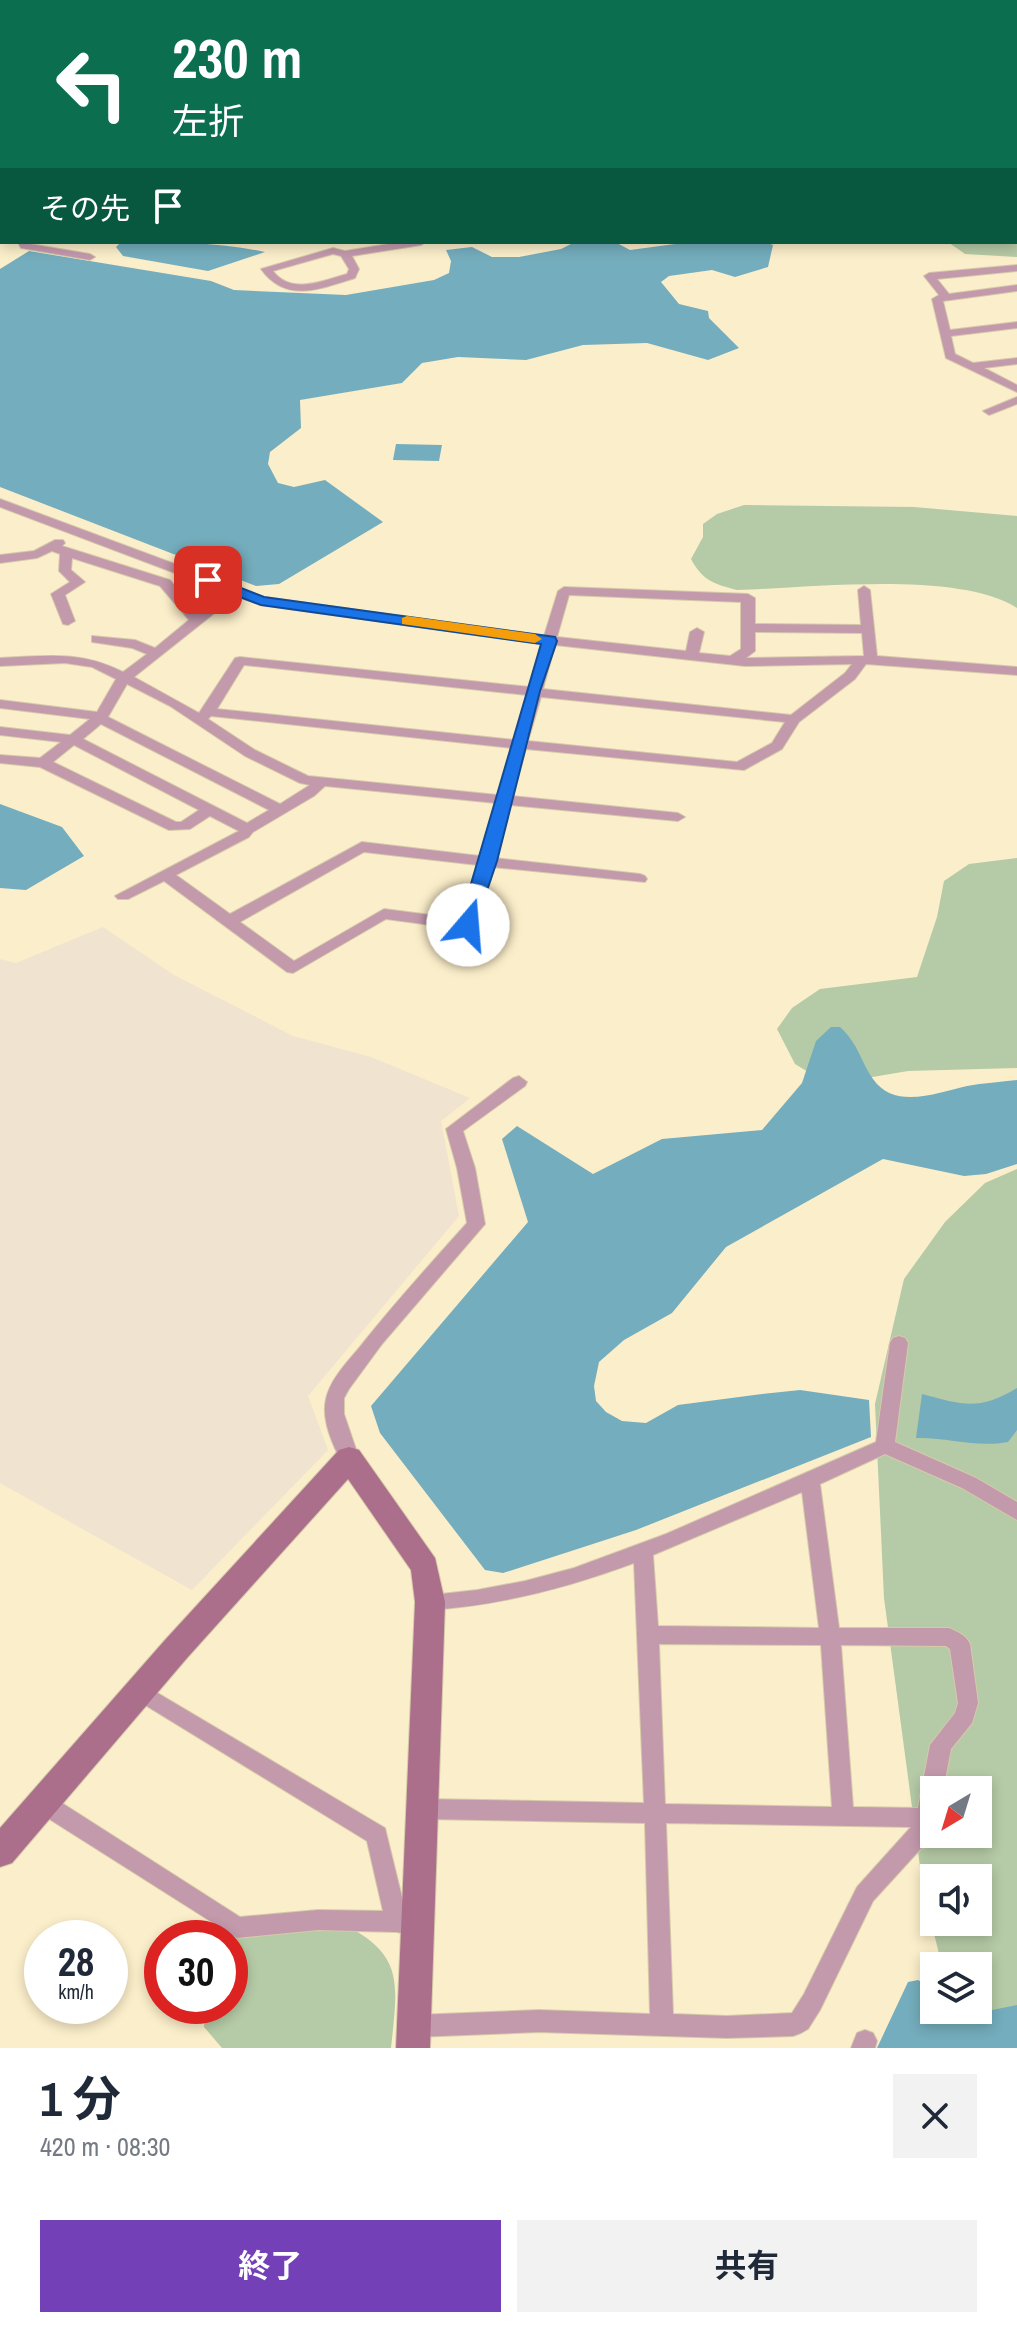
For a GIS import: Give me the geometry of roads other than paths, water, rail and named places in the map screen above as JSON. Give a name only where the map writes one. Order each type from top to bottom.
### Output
[{"type":"street","points":[[24,244],[90,257]]},
{"type":"street","points":[[345,254],[354,269],[351,276],[306,288],[278,285],[266,269],[333,251],[345,254],[408,244]]},
{"type":"street","points":[[946,297],[929,276],[1015,272]]},
{"type":"street","points":[[1017,288],[937,299],[950,356],[1017,389]]},
{"type":"street","points":[[944,334],[1017,325]]},
{"type":"street","points":[[972,366],[1017,361]]},
{"type":"street","points":[[989,411],[1017,400]]},
{"type":"street","points":[[0,503],[261,601],[550,641],[734,660],[867,660],[1017,671]]},
{"type":"street","points":[[0,559],[37,554],[79,531]]},
{"type":"street","points":[[52,547],[165,583],[197,621]]},
{"type":"street","points":[[66,551],[65,571],[79,582],[58,594],[68,621]]},
{"type":"street","points":[[43,763],[100,718],[123,679],[236,590]]},
{"type":"street","points":[[203,716],[739,767],[777,746],[794,719],[867,660],[864,590]]},
{"type":"street","points":[[165,874],[293,968],[384,914],[468,925],[520,744],[532,691],[564,591],[748,598],[748,651],[734,660]]},
{"type":"street","points":[[750,628],[868,629]]},
{"type":"street","points":[[692,655],[697,632]]},
{"type":"street","points":[[97,639],[135,644],[156,653]]},
{"type":"street","points":[[0,662],[65,659],[95,663],[203,716],[250,753],[305,780],[678,817]]},
{"type":"street","points":[[203,716],[240,661],[794,719]]},
{"type":"street","points":[[0,704],[88,713],[278,809]]},
{"type":"street","points":[[0,731],[73,739],[247,829]]},
{"type":"street","points":[[0,759],[43,763],[174,827],[185,826],[209,810]]},
{"type":"street","points":[[123,896],[244,834],[247,829],[309,793],[321,782]]},
{"type":"street","points":[[230,921],[362,847],[640,879]]},
{"type":"street","points":[[519,1082],[454,1129],[466,1168],[476,1224],[434,1270],[335,1395],[335,1426],[349,1458],[425,1567],[430,1602],[423,1809],[408,1924],[414,2037],[539,2021],[775,2028],[800,2021],[865,1894],[920,1832]]},
{"type":"street","points":[[885,1446],[899,1343]]},
{"type":"street","points":[[430,1602],[461,1602],[531,1588],[643,1551],[885,1446],[969,1483],[1017,1512]]},
{"type":"street","points":[[0,1852],[139,1691],[349,1458]]},
{"type":"street","points":[[810,1480],[830,1635],[843,1815]]},
{"type":"street","points":[[643,1551],[649,1635],[662,2023]]},
{"type":"street","points":[[649,1635],[949,1637],[960,1644],[968,1703],[965,1717],[941,1745],[935,1776]]},
{"type":"street","points":[[139,1691],[377,1835],[408,1924]]},
{"type":"street","points":[[43,1803],[237,1928],[318,1920],[408,1924]]},
{"type":"street","points":[[423,1809],[920,1818]]},
{"type":"water","points":[[119,244],[212,244],[265,252],[208,271],[123,256],[116,247]]},
{"type":"water","points":[[571,244],[619,244],[630,250],[675,244],[773,245],[768,267],[735,277],[712,270],[669,276],[661,282],[679,304],[708,311],[709,318],[739,348],[708,360],[647,343],[583,345],[526,360],[458,357],[422,363],[402,383],[300,400],[301,428],[270,452],[268,464],[278,483],[294,487],[325,480],[383,522],[279,584],[256,586],[0,487],[0,269],[29,251],[211,281],[234,290],[346,295],[434,280],[449,273],[451,261],[446,250],[472,247],[492,257],[519,257],[561,249]]},
{"type":"water","points":[[396,444],[442,445],[439,461],[393,460]]},
{"type":"water","points":[[0,804],[62,827],[84,856],[26,890],[0,888]]},
{"type":"water","points":[[831,1027],[840,1027],[855,1046],[873,1079],[882,1089],[893,1094],[918,1097],[973,1085],[1017,1080],[1017,1164],[986,1174],[964,1176],[883,1159],[726,1247],[672,1313],[624,1340],[599,1362],[594,1386],[596,1401],[606,1412],[622,1421],[646,1423],[678,1405],[800,1390],[869,1400],[871,1437],[636,1530],[503,1573],[485,1570],[380,1433],[371,1406],[528,1222],[502,1139],[517,1126],[593,1174],[662,1139],[762,1130],[802,1083],[816,1041]]},
{"type":"water","points":[[1017,1388],[1017,1430],[1008,1442],[984,1444],[916,1438],[922,1394],[971,1404],[992,1400]]},
{"type":"water","points":[[920,1981],[920,2024],[992,2024],[992,2010],[1017,2005],[1017,2048],[877,2048],[908,1982]]}]
